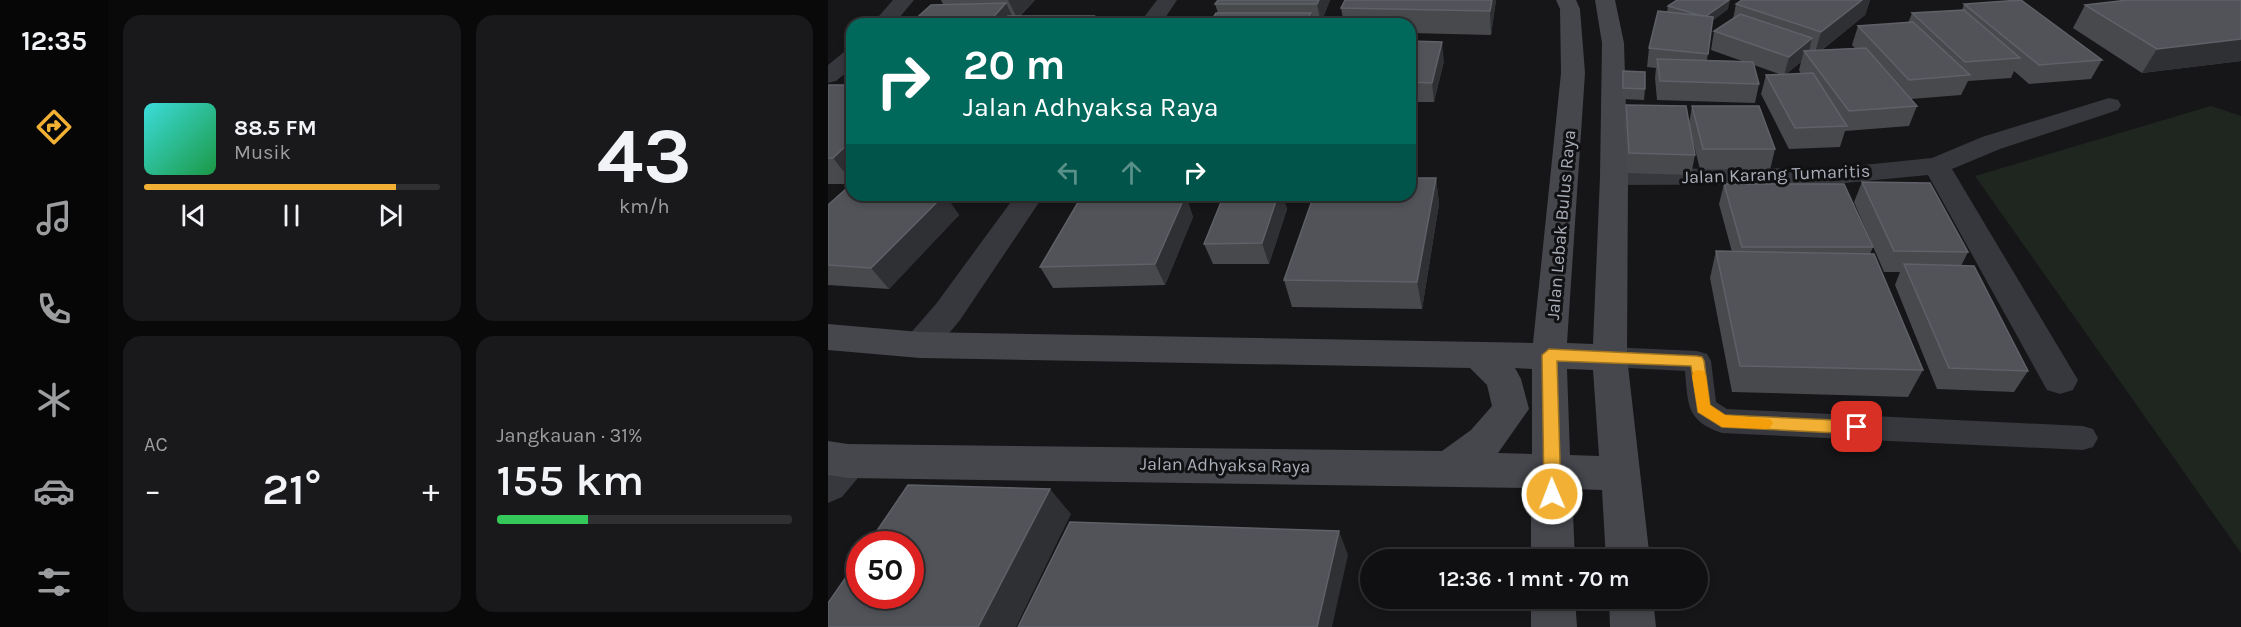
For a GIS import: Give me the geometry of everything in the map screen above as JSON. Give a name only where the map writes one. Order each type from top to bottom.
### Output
[{"type":"main road","points":[[1568,4],[1609,1],[1613,43],[1614,177],[1610,357],[1627,549]]},
{"type":"main road","name":"Jalan Lebak Bulus Raya","points":[[1553,549],[1549,355],[1573,73],[1568,4]]},
{"type":"main road","points":[[828,337],[920,345],[1610,357]]},
{"type":"main road","points":[[1449,468],[1485,441],[1511,409],[1503,379],[1478,354]]},
{"type":"main road","name":"Jalan Adhyaksa Raya","points":[[835,468],[1449,468],[1621,474]]},
{"type":"main road","points":[[1553,609],[1554,627]]},
{"type":"main road","points":[[1632,609],[1633,627]]},
{"type":"street","points":[[888,18],[904,0]]},
{"type":"street","points":[[1154,18],[1167,0]]},
{"type":"street","points":[[828,56],[846,57]]},
{"type":"street","points":[[828,76],[846,62]]},
{"type":"street","name":"Jalan Karang Tumaritis","points":[[1614,177],[1834,176],[1937,166],[1991,143],[2109,105]]},
{"type":"street","points":[[1937,166],[2060,380]]},
{"type":"street","points":[[920,345],[948,312],[1026,201]]},
{"type":"lane","points":[[1610,357],[1697,361],[1703,408],[1722,421],[2083,438]]},
{"type":"shaded area","points":[[2211,106],[2241,116],[2241,553],[1975,176]]},
{"type":"building","points":[[1218,0],[1319,0],[1317,4],[1215,4]]},
{"type":"building","points":[[1345,0],[1492,0],[1490,11],[1341,8]]},
{"type":"building","points":[[1677,0],[1729,0],[1706,16],[1668,6]]},
{"type":"building","points":[[1742,0],[1862,0],[1821,32],[1736,4]]},
{"type":"building","points":[[2021,0],[2102,60],[2039,65],[1964,4]]},
{"type":"building","points":[[2128,0],[2241,0],[2241,39],[2157,49],[2085,5]]},
{"type":"building","points":[[1006,3],[992,18],[917,18],[931,5]]},
{"type":"building","points":[[1964,10],[2020,58],[1965,62],[1912,13]]},
{"type":"building","points":[[1658,11],[1713,17],[1708,54],[1649,48]]},
{"type":"building","points":[[1216,13],[1311,13],[1309,18],[1213,18]]},
{"type":"building","points":[[1740,14],[1812,38],[1789,57],[1714,31]]},
{"type":"building","points":[[1008,16],[1094,16],[1092,18],[1006,18]]},
{"type":"building","points":[[1913,22],[1970,75],[1909,80],[1858,26]]},
{"type":"building","points":[[1416,41],[1442,42],[1432,83],[1416,82]]},
{"type":"building","points":[[1866,48],[1917,106],[1849,111],[1804,51]]},
{"type":"building","points":[[1657,59],[1753,62],[1759,84],[1660,81]]},
{"type":"building","points":[[1623,71],[1645,72],[1645,89],[1623,88]]},
{"type":"building","points":[[1813,73],[1847,126],[1795,128],[1766,75]]},
{"type":"building","points":[[828,85],[846,85],[846,146],[833,158],[828,158]]},
{"type":"building","points":[[1626,105],[1686,106],[1695,155],[1629,153]]},
{"type":"building","points":[[1692,106],[1759,106],[1775,149],[1703,149]]},
{"type":"building","points":[[1416,178],[1436,178],[1417,282],[1284,280],[1312,201],[1416,201]]},
{"type":"building","points":[[1862,182],[1930,183],[1968,252],[1894,251]]},
{"type":"building","points":[[1724,184],[1844,184],[1873,247],[1742,247]]},
{"type":"building","points":[[846,189],[846,201],[938,201],[871,268],[828,265],[828,205]]},
{"type":"building","points":[[1079,201],[1183,201],[1155,264],[1040,267]]},
{"type":"building","points":[[1222,201],[1276,201],[1262,243],[1204,244]]},
{"type":"building","points":[[1716,251],[1874,254],[1923,370],[1740,366]]},
{"type":"building","points":[[1904,264],[1974,266],[2028,371],[1949,368]]},
{"type":"building","points":[[908,485],[1050,489],[978,627],[828,627],[828,603],[846,577],[846,609],[924,609],[924,531],[877,531]]},
{"type":"building","points":[[1070,522],[1339,531],[1317,627],[1018,627]]},
{"type":"slow traffic","points":[[1699,376],[1703,408],[1722,421],[1765,423]]},
{"type":"route","points":[[1552,494],[1549,355],[1697,361],[1703,408],[1722,421],[1857,427]]}]
